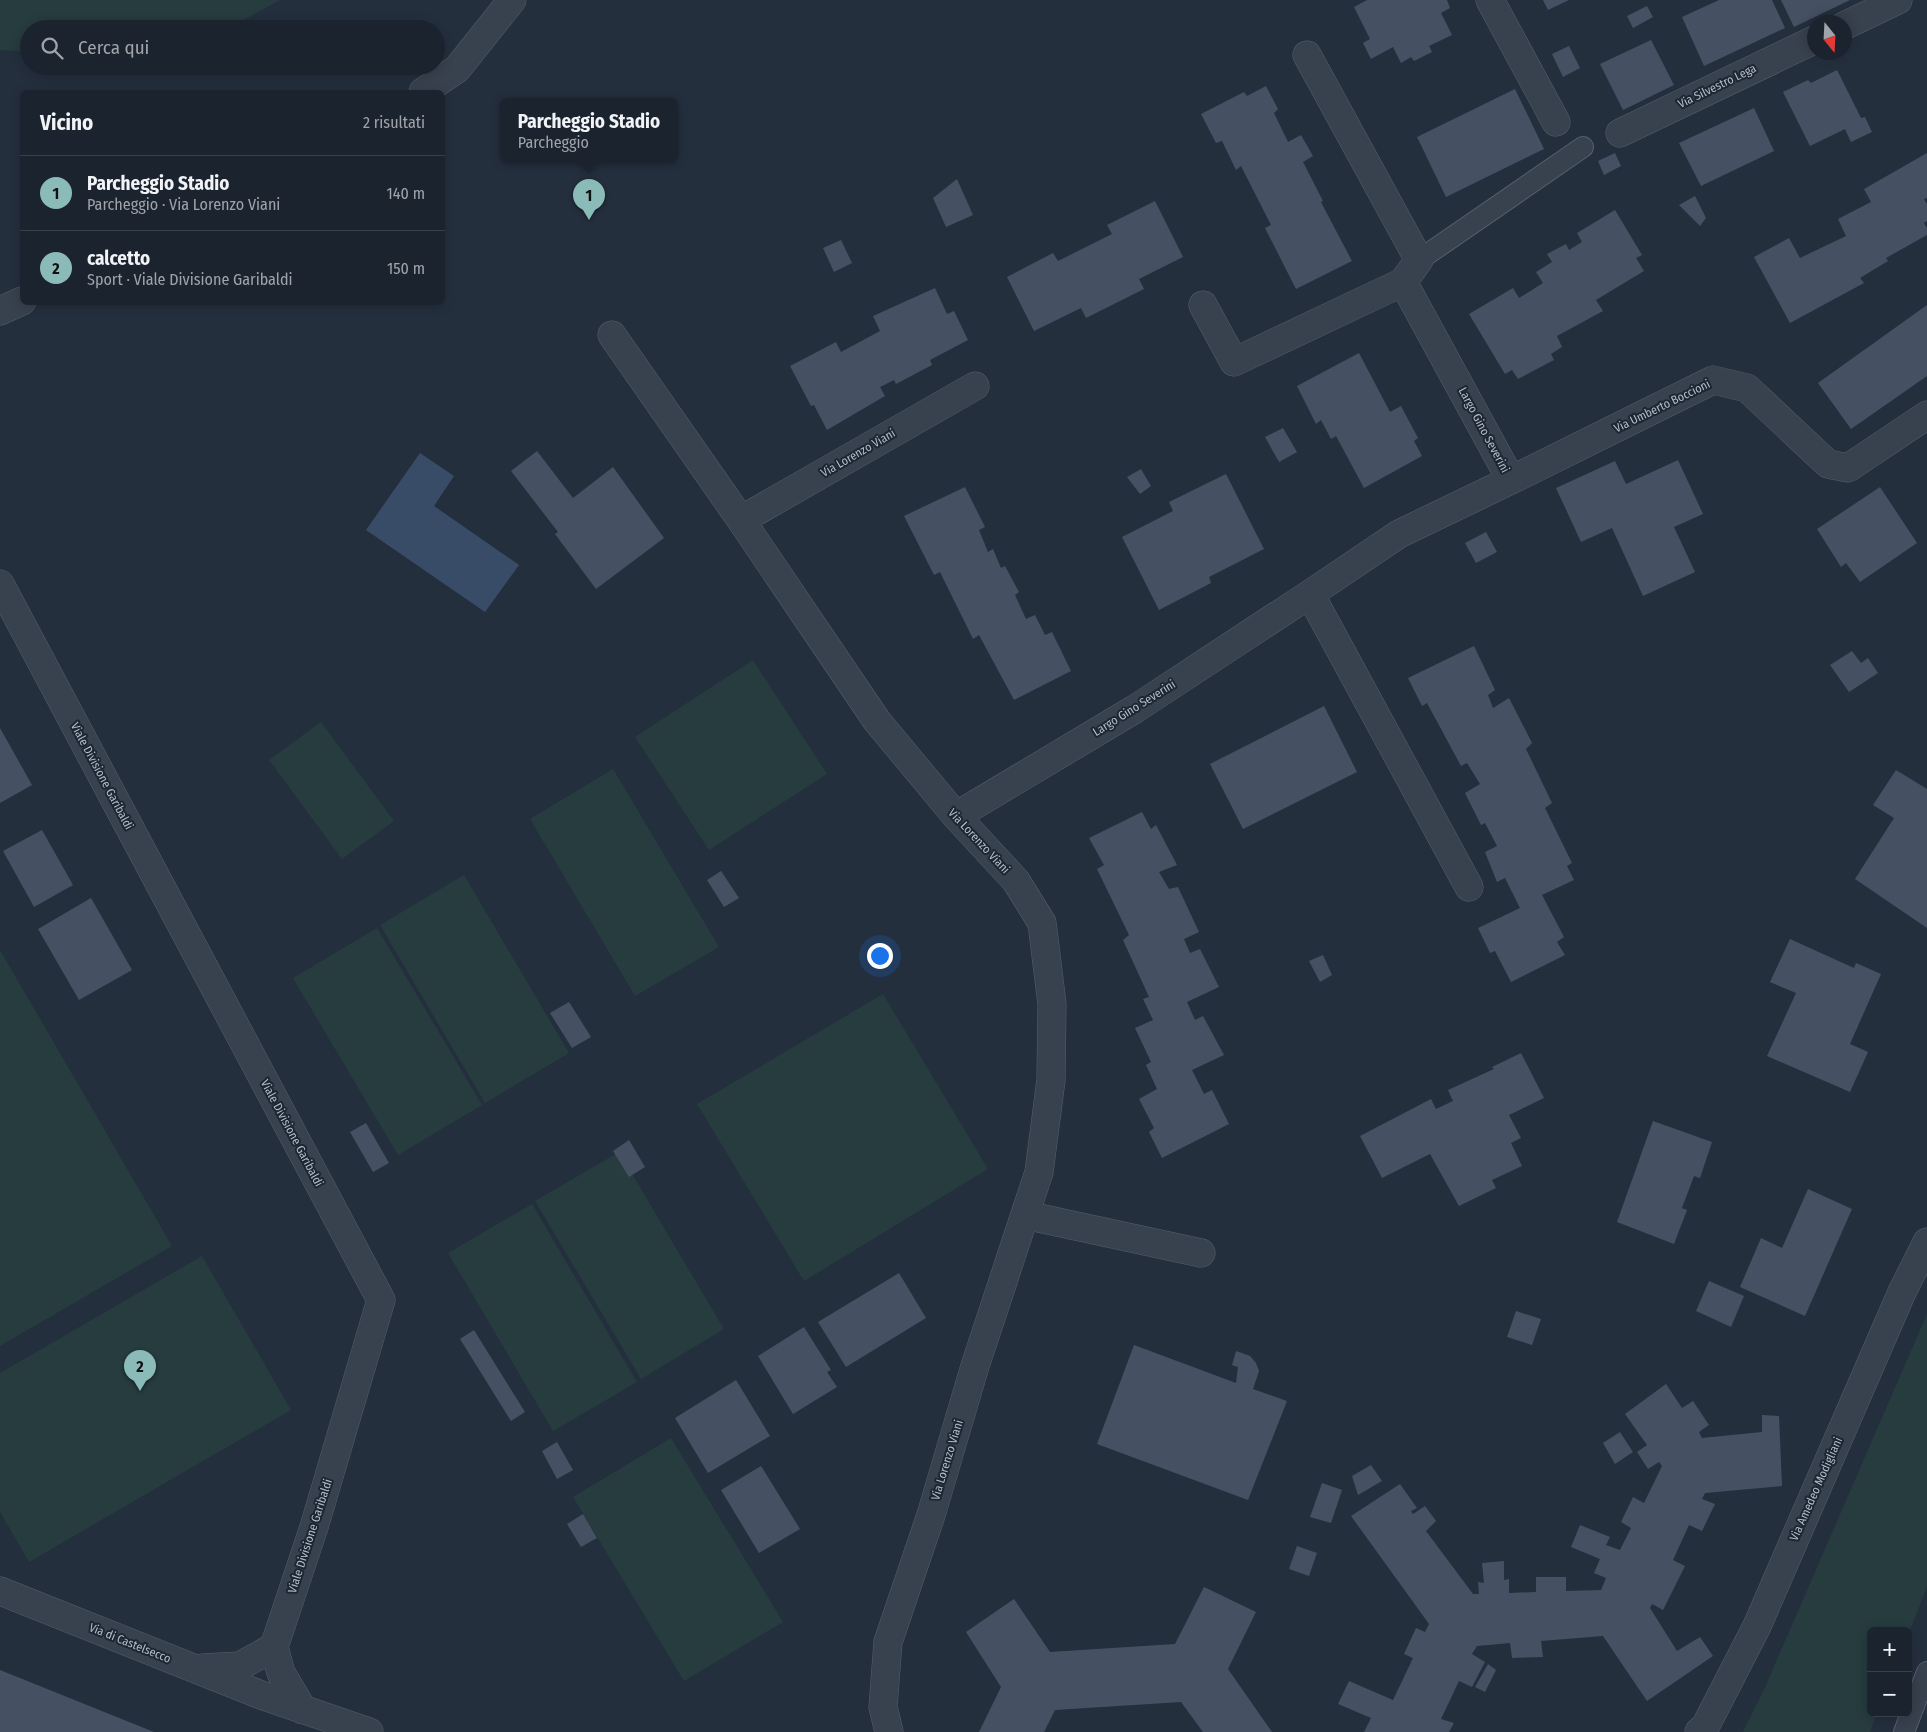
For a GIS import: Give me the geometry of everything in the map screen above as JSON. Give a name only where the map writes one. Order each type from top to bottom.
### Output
[{"type":"street","points":[[426,90],[457,70],[512,0]]},
{"type":"street","points":[[1490,0],[1556,122]]},
{"type":"street","points":[[1852,22],[1898,0]]},
{"type":"street","name":"Via Silvestro Lega","points":[[1620,133],[1807,43]]},
{"type":"street","name":"Largo Gino Severini","points":[[956,816],[1135,708],[1399,534],[1511,480],[1307,55]]},
{"type":"street","points":[[1203,305],[1234,362],[1411,271]]},
{"type":"street","points":[[0,311],[20,302]]},
{"type":"street","name":"Via Lorenzo Viani","points":[[612,335],[741,520],[877,721],[956,816],[1016,881],[1042,923],[1052,1004],[1051,1080],[1039,1172],[975,1366],[930,1515],[888,1642],[886,1720]]},
{"type":"street","name":"Via Umberto Boccioni","points":[[1511,480],[1712,380],[1747,388],[1828,464],[1848,468],[1927,415]]},
{"type":"street","name":"Via Lorenzo Viani","points":[[741,520],[975,386]]},
{"type":"street","name":"Viale Divisione Garibaldi","points":[[0,584],[381,1300],[314,1527],[274,1646]]},
{"type":"street","points":[[1310,594],[1469,886]]},
{"type":"street","points":[[1025,1215],[1201,1253]]},
{"type":"street","name":"Via Amedeo Modigliani","points":[[1699,1732],[1705,1727],[1756,1626],[1902,1292],[1927,1242]]},
{"type":"street","name":"Via di Castelsecco","points":[[0,1591],[193,1669],[303,1710]]},
{"type":"street","points":[[193,1669],[240,1666],[274,1646],[281,1673],[303,1710],[369,1732]]},
{"type":"lane","points":[[1411,271],[1583,147]]},
{"type":"lane","points":[[1904,1732],[1927,1672]]},
{"type":"green space","points":[[0,0],[280,0],[243,20],[20,20],[20,51],[0,50]]},
{"type":"green space","points":[[753,660],[827,774],[709,850],[635,737]]},
{"type":"green space","points":[[321,722],[394,821],[342,859],[269,760]]},
{"type":"green space","points":[[613,769],[719,947],[635,996],[530,819]]},
{"type":"green space","points":[[464,875],[569,1053],[485,1103],[380,925]]},
{"type":"green space","points":[[377,928],[482,1105],[398,1155],[293,978]]},
{"type":"green space","points":[[0,950],[172,1246],[0,1346]]},
{"type":"green space","points":[[883,994],[988,1169],[804,1281],[697,1104]]},
{"type":"green space","points":[[619,1152],[724,1329],[641,1379],[535,1201]]},
{"type":"green space","points":[[532,1204],[637,1382],[553,1431],[448,1253]]},
{"type":"green space","points":[[202,1256],[291,1410],[29,1562],[0,1512],[0,1373]]},
{"type":"green space","points":[[1927,1314],[1927,1587],[1911,1627],[1867,1627],[1867,1717],[1876,1717],[1870,1732],[1743,1732],[1762,1694]]},
{"type":"green space","points":[[671,1438],[783,1622],[684,1681],[573,1497]]},
{"type":"water","points":[[420,453],[454,476],[434,506],[519,565],[485,612],[366,530]]},
{"type":"building","points":[[1367,0],[1447,0],[1450,8],[1441,13],[1452,35],[1429,46],[1432,52],[1414,61],[1411,57],[1401,63],[1393,47],[1371,59],[1363,43],[1370,39],[1354,7]]},
{"type":"building","points":[[1543,0],[1569,0],[1548,10]]},
{"type":"building","points":[[1719,0],[1772,0],[1785,28],[1704,66],[1682,17]]},
{"type":"building","points":[[1781,0],[1850,0],[1819,15],[1807,15],[1807,21],[1794,27]]},
{"type":"building","points":[[1647,6],[1653,17],[1633,28],[1627,16]]},
{"type":"building","points":[[1651,40],[1674,85],[1623,110],[1600,64]]},
{"type":"building","points":[[1569,46],[1580,68],[1563,77],[1552,54]]},
{"type":"building","points":[[1837,70],[1861,118],[1865,117],[1872,132],[1851,142],[1845,129],[1810,146],[1783,92],[1808,80],[1811,83]]},
{"type":"building","points":[[1266,86],[1278,109],[1274,113],[1288,142],[1301,135],[1313,156],[1303,162],[1323,201],[1321,202],[1352,261],[1296,289],[1265,228],[1271,225],[1241,166],[1236,170],[1222,141],[1216,143],[1201,114],[1244,92],[1247,96]]},
{"type":"building","points":[[1515,89],[1544,149],[1446,197],[1417,137]]},
{"type":"building","points":[[1754,108],[1774,151],[1701,186],[1679,143]]},
{"type":"building","points":[[1615,153],[1621,166],[1604,175],[1598,161]]},
{"type":"building","points":[[1927,153],[1927,198],[1924,199],[1927,204],[1927,221],[1924,223],[1927,228],[1927,235],[1886,258],[1888,261],[1860,278],[1864,283],[1790,323],[1754,257],[1789,238],[1800,258],[1846,236],[1838,219],[1871,202],[1864,189]]},
{"type":"building","points":[[957,179],[973,215],[946,227],[933,198]]},
{"type":"building","points":[[1695,196],[1706,218],[1700,226],[1679,205]]},
{"type":"building","points":[[1155,201],[1183,257],[1139,279],[1144,289],[1086,318],[1081,308],[1034,331],[1007,277],[1053,253],[1058,261],[1112,234],[1107,225]]},
{"type":"building","points":[[1615,210],[1642,255],[1636,258],[1644,271],[1596,300],[1603,311],[1557,336],[1562,347],[1551,354],[1554,360],[1518,379],[1512,370],[1505,374],[1469,314],[1513,288],[1519,298],[1543,283],[1536,272],[1552,262],[1547,254],[1566,244],[1569,250],[1582,242],[1577,233]]},
{"type":"building","points":[[841,240],[852,263],[834,272],[823,248]]},
{"type":"building","points":[[935,288],[947,314],[954,311],[968,340],[930,360],[932,365],[896,384],[894,380],[880,387],[885,396],[827,430],[814,405],[811,406],[790,366],[836,342],[841,352],[880,331],[873,316]]},
{"type":"building","points":[[1927,305],[1927,376],[1851,429],[1818,383]]},
{"type":"building","points":[[1359,353],[1390,412],[1401,406],[1418,438],[1414,441],[1422,456],[1364,488],[1336,436],[1331,439],[1321,420],[1316,424],[1297,386]]},
{"type":"building","points":[[1283,428],[1297,452],[1279,462],[1265,437]]},
{"type":"building","points":[[537,451],[573,498],[613,467],[664,538],[596,589],[555,534],[558,532],[511,471]]},
{"type":"building","points":[[1678,460],[1703,514],[1674,527],[1695,572],[1643,596],[1612,528],[1581,542],[1556,488],[1615,461],[1626,484]]},
{"type":"building","points":[[1141,469],[1151,486],[1140,494],[1127,477]]},
{"type":"building","points":[[1226,474],[1264,549],[1209,577],[1211,583],[1159,610],[1122,537],[1173,511],[1169,502]]},
{"type":"building","points":[[965,487],[985,527],[979,530],[988,552],[993,549],[1001,568],[1005,566],[1019,592],[1015,595],[1026,619],[1035,615],[1045,635],[1052,632],[1071,671],[1014,700],[979,635],[973,639],[940,572],[934,575],[904,516]]},
{"type":"building","points":[[1880,487],[1917,543],[1860,582],[1846,563],[1841,567],[1817,529]]},
{"type":"building","points":[[1486,532],[1497,552],[1476,563],[1465,543]]},
{"type":"building","points":[[1474,646],[1495,690],[1488,695],[1493,708],[1509,698],[1532,743],[1526,749],[1552,803],[1545,808],[1572,863],[1567,866],[1574,880],[1542,895],[1564,937],[1557,942],[1565,955],[1511,982],[1495,951],[1490,953],[1478,928],[1520,908],[1505,878],[1497,882],[1485,852],[1497,846],[1485,823],[1481,825],[1465,793],[1480,784],[1467,763],[1461,766],[1427,703],[1422,706],[1408,678]]},
{"type":"building","points":[[1852,651],[1861,663],[1868,658],[1878,673],[1849,692],[1830,665]]},
{"type":"building","points":[[1324,706],[1357,772],[1243,829],[1210,764]]},
{"type":"building","points":[[0,728],[32,785],[0,803]]},
{"type":"building","points":[[1896,770],[1927,789],[1927,928],[1855,879],[1894,818],[1873,805]]},
{"type":"building","points":[[1142,812],[1151,829],[1156,825],[1177,865],[1159,872],[1169,889],[1178,887],[1199,932],[1184,939],[1190,953],[1200,949],[1219,987],[1187,1002],[1195,1020],[1203,1016],[1224,1055],[1192,1070],[1204,1094],[1212,1090],[1229,1124],[1162,1158],[1149,1132],[1154,1128],[1139,1099],[1157,1089],[1146,1065],[1151,1062],[1135,1028],[1153,1020],[1143,999],[1149,997],[1123,940],[1129,935],[1097,869],[1104,865],[1089,838]]},
{"type":"building","points":[[42,830],[73,885],[34,907],[3,851]]},
{"type":"building","points":[[721,871],[739,898],[724,907],[707,880]]},
{"type":"building","points":[[91,898],[132,970],[79,1000],[38,929]]},
{"type":"building","points":[[1790,939],[1854,968],[1856,963],[1881,974],[1850,1044],[1868,1052],[1850,1092],[1767,1056],[1796,993],[1770,982]]},
{"type":"building","points":[[1323,955],[1332,975],[1320,982],[1309,961]]},
{"type":"building","points":[[569,1002],[591,1037],[572,1048],[550,1013]]},
{"type":"building","points":[[1521,1053],[1544,1098],[1509,1115],[1521,1138],[1511,1143],[1522,1166],[1492,1180],[1496,1188],[1459,1206],[1430,1154],[1382,1178],[1360,1136],[1431,1099],[1436,1109],[1453,1101],[1448,1090],[1494,1069],[1492,1067]]},
{"type":"building","points":[[1653,1121],[1712,1142],[1700,1178],[1694,1176],[1682,1208],[1687,1210],[1674,1244],[1617,1222]]},
{"type":"building","points":[[366,1123],[389,1163],[373,1172],[350,1132]]},
{"type":"building","points":[[629,1140],[645,1167],[629,1177],[613,1151]]},
{"type":"building","points":[[1808,1189],[1852,1209],[1805,1316],[1740,1287],[1761,1238],[1782,1248]]},
{"type":"building","points":[[899,1273],[926,1318],[846,1367],[818,1322]]},
{"type":"building","points":[[1709,1281],[1744,1296],[1731,1327],[1696,1311]]},
{"type":"building","points":[[1516,1311],[1541,1319],[1532,1345],[1507,1337]]},
{"type":"building","points":[[804,1327],[831,1370],[827,1372],[837,1387],[793,1414],[758,1356]]},
{"type":"building","points":[[474,1330],[525,1412],[511,1421],[460,1339]]},
{"type":"building","points":[[1134,1345],[1236,1383],[1238,1367],[1232,1365],[1236,1351],[1250,1356],[1256,1363],[1259,1371],[1253,1389],[1287,1401],[1248,1500],[1097,1444]]},
{"type":"building","points":[[736,1380],[770,1436],[708,1473],[675,1418]]},
{"type":"building","points":[[1666,1384],[1682,1408],[1693,1401],[1709,1425],[1699,1432],[1702,1438],[1762,1432],[1762,1415],[1779,1416],[1782,1486],[1705,1493],[1702,1499],[1715,1504],[1702,1531],[1689,1525],[1673,1560],[1685,1566],[1663,1610],[1652,1604],[1650,1608],[1677,1651],[1700,1637],[1713,1656],[1647,1701],[1603,1636],[1541,1641],[1543,1657],[1512,1658],[1510,1643],[1477,1646],[1472,1654],[1485,1662],[1472,1687],[1459,1681],[1441,1719],[1454,1723],[1449,1732],[1364,1732],[1371,1718],[1338,1704],[1349,1681],[1393,1700],[1413,1658],[1404,1654],[1416,1628],[1425,1632],[1429,1624],[1351,1516],[1400,1484],[1417,1508],[1411,1511],[1413,1514],[1425,1506],[1436,1521],[1426,1531],[1473,1594],[1479,1594],[1478,1582],[1484,1583],[1482,1563],[1504,1561],[1504,1580],[1509,1579],[1509,1593],[1536,1592],[1536,1577],[1566,1577],[1566,1591],[1601,1590],[1606,1578],[1594,1573],[1600,1559],[1571,1547],[1580,1525],[1610,1537],[1606,1545],[1620,1550],[1631,1528],[1621,1522],[1633,1497],[1644,1503],[1662,1466],[1659,1462],[1648,1469],[1637,1452],[1647,1445],[1625,1414]]},
{"type":"building","points":[[1620,1432],[1633,1452],[1615,1464],[1603,1443]]},
{"type":"building","points":[[557,1442],[573,1470],[557,1479],[542,1451]]},
{"type":"building","points":[[1371,1465],[1382,1481],[1358,1495],[1352,1476]]},
{"type":"building","points":[[761,1466],[800,1529],[759,1553],[721,1490]]},
{"type":"building","points":[[1322,1483],[1342,1490],[1331,1523],[1310,1517]]},
{"type":"building","points":[[583,1514],[597,1538],[581,1547],[567,1524]]},
{"type":"building","points":[[1297,1546],[1317,1553],[1309,1576],[1289,1569]]},
{"type":"building","points":[[1204,1587],[1256,1612],[1228,1669],[1272,1732],[1203,1732],[1181,1702],[1055,1710],[1044,1732],[979,1732],[1001,1687],[966,1632],[1014,1599],[1050,1652],[1175,1644]]},
{"type":"building","points":[[1488,1664],[1496,1670],[1485,1692],[1475,1687]]},
{"type":"building","points":[[0,1670],[154,1732],[0,1732]]},
{"type":"place","name":"Parcheggio Stadio","points":[[589,220]]},
{"type":"place","name":"calcetto","points":[[140,1391]]}]
